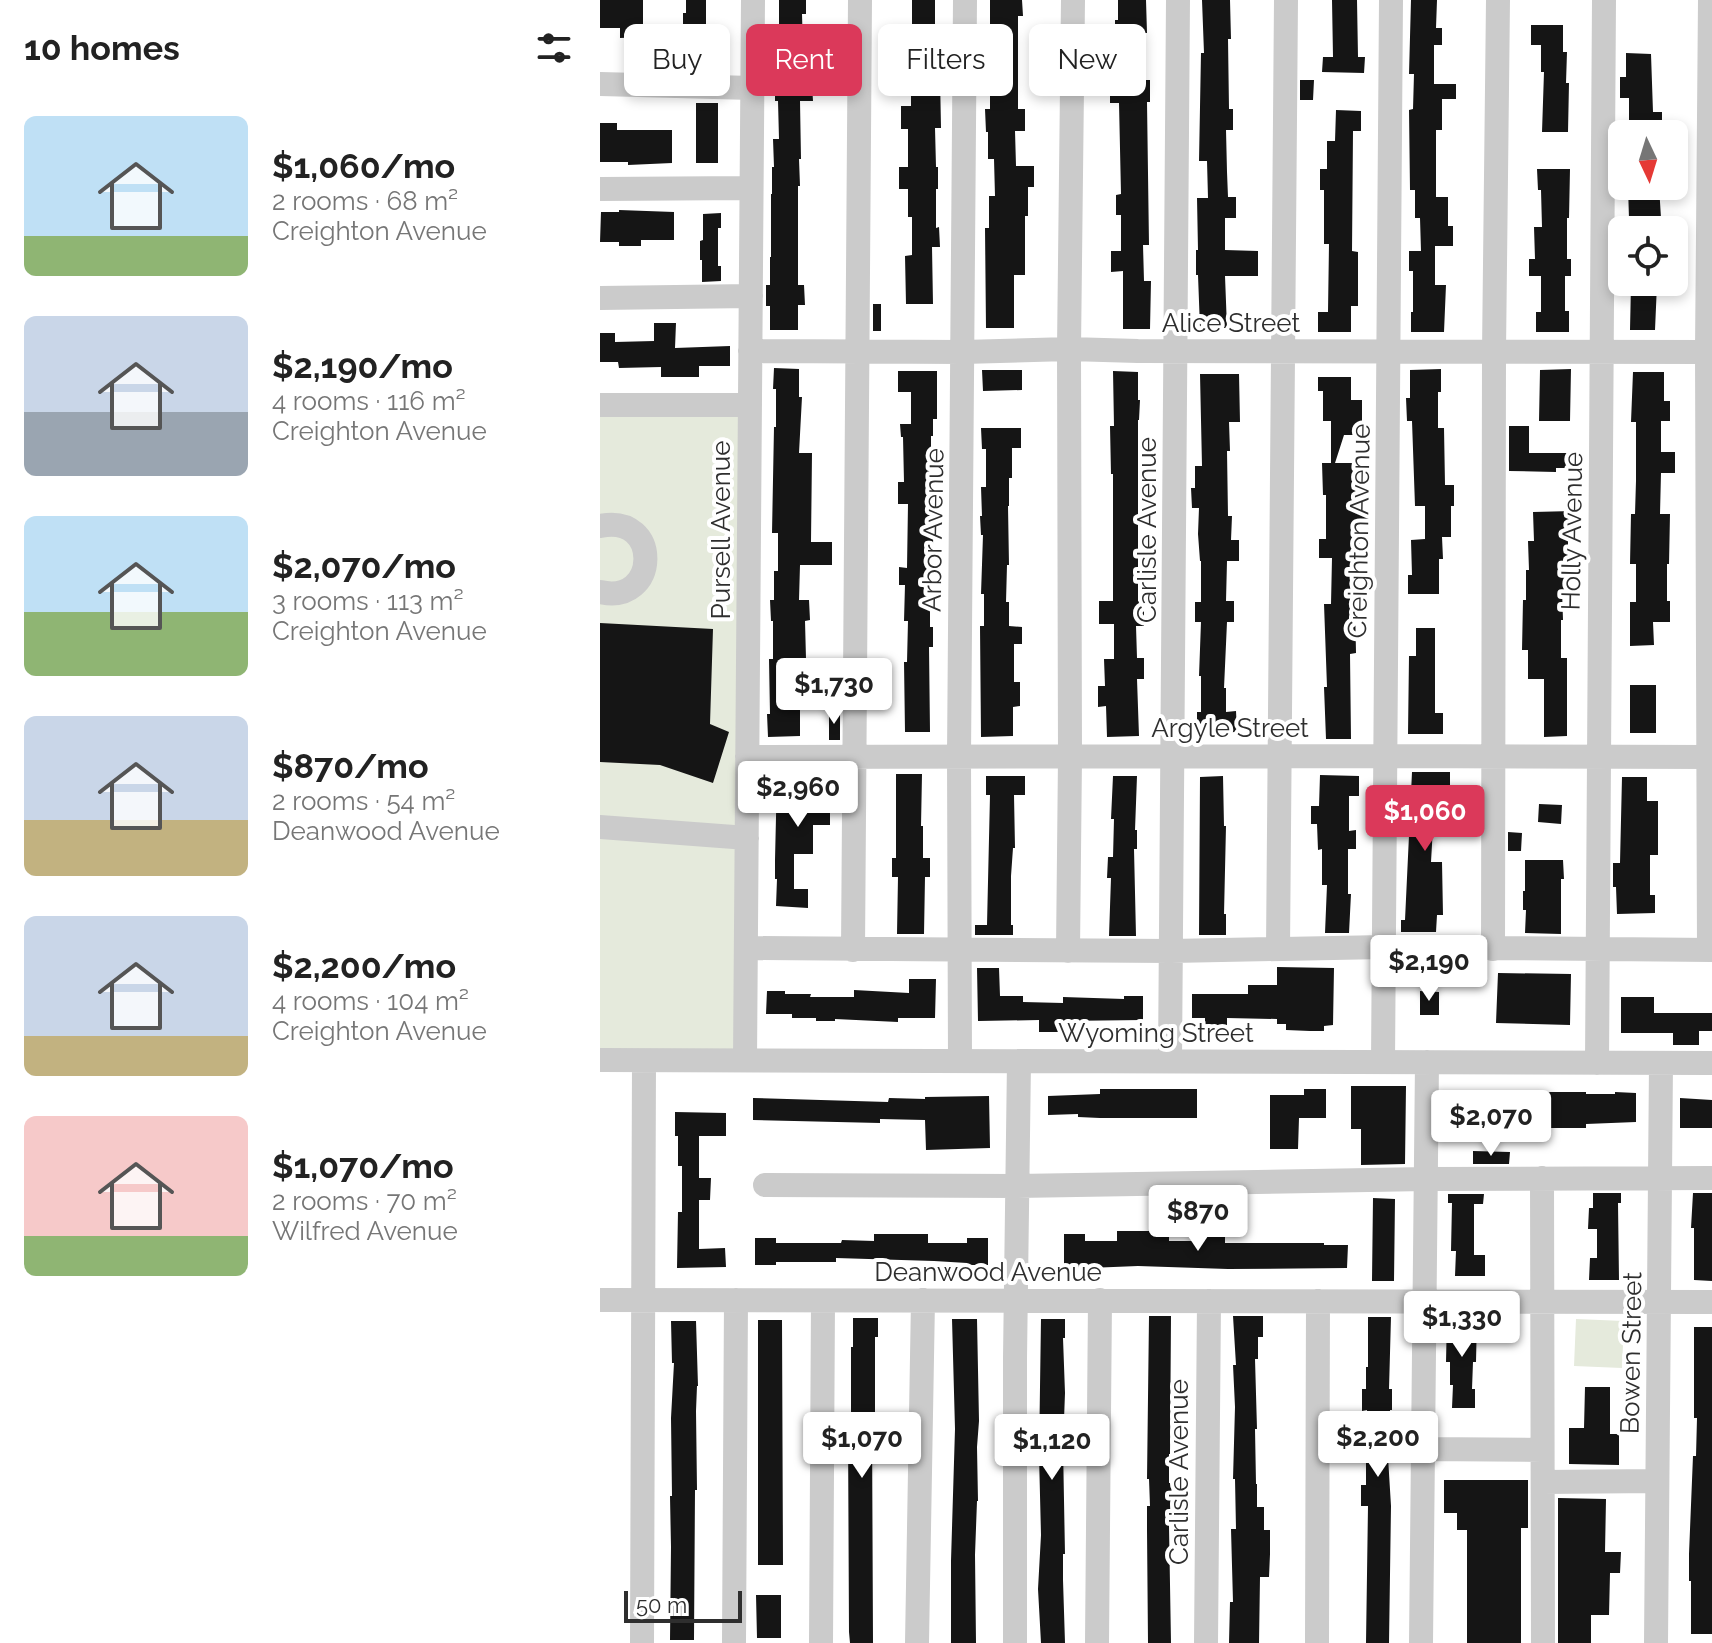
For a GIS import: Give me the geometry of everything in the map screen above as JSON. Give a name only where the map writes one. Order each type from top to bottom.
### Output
[{"type":"street","name":"Pursell Avenue","points":[[753,0],[753,24]]},
{"type":"street","points":[[853,950],[860,0]]},
{"type":"street","name":"Arbor Avenue","points":[[960,1061],[959,756],[965,0]]},
{"type":"street","points":[[1068,951],[1073,0]]},
{"type":"street","name":"Carlisle Avenue","points":[[1170,1061],[1178,0]]},
{"type":"street","points":[[1278,949],[1286,0]]},
{"type":"street","name":"Creighton Avenue","points":[[1383,1062],[1391,0]]},
{"type":"street","points":[[1493,949],[1498,0]]},
{"type":"street","name":"Holly Avenue","points":[[1597,1063],[1604,0]]},
{"type":"street","points":[[746,948],[959,951],[1384,947],[1710,950],[1710,0]]},
{"type":"street","points":[[600,84],[746,88]]},
{"type":"street","name":"Pursell Avenue","points":[[745,1060],[752,96]]},
{"type":"street","points":[[600,189],[751,188]]},
{"type":"street","points":[[600,298],[751,296]]},
{"type":"street","name":"Alice Street","points":[[750,351],[1710,352]]},
{"type":"street","points":[[600,405],[750,405]]},
{"type":"street","points":[[600,592],[615,594],[626,591],[636,584],[646,564],[642,541],[634,532],[601,519]]},
{"type":"street","name":"Argyle Street","points":[[747,757],[1710,758]]},
{"type":"street","points":[[600,827],[747,838]]},
{"type":"street","name":"Wyoming Street","points":[[600,1060],[1712,1063]]},
{"type":"street","points":[[642,1643],[644,1061]]},
{"type":"street","points":[[1015,1643],[1019,1061]]},
{"type":"street","points":[[1421,1643],[1427,1062]]},
{"type":"street","name":"Bowen Street","points":[[1656,1643],[1661,1063]]},
{"type":"street","points":[[1542,1178],[1543,1643]]},
{"type":"street","points":[[765,1185],[1017,1186],[1712,1178]]},
{"type":"street","name":"Deanwood Avenue","points":[[600,1300],[1712,1302]]},
{"type":"street","points":[[734,1643],[736,1300]]},
{"type":"street","points":[[917,1643],[923,1300]]},
{"type":"street","points":[[1097,1643],[1100,1300]]},
{"type":"street","points":[[821,1643],[823,1301]]},
{"type":"street","name":"Carlisle Avenue","points":[[1206,1643],[1209,1301]]},
{"type":"street","points":[[1317,1643],[1318,1301]]},
{"type":"street","points":[[1423,1449],[1542,1450]]},
{"type":"street","points":[[1543,1482],[1657,1481]]},
{"type":"shaded area","points":[[600,405],[750,405],[745,1060],[600,1060]]},
{"type":"shaded area","points":[[1576,1319],[1624,1321],[1622,1368],[1574,1366]]},
{"type":"building","points":[[600,0],[643,0],[643,24],[624,24],[624,38],[620,38],[620,28],[600,28]]},
{"type":"building","points":[[686,0],[706,0],[706,24],[683,24],[683,13],[686,13]]},
{"type":"building","points":[[779,0],[806,0],[802,24],[779,24]]},
{"type":"building","points":[[912,0],[935,0],[935,24],[912,24]]},
{"type":"building","points":[[990,0],[1022,0],[1023,16],[1018,16],[1018,109],[1025,109],[1025,131],[1015,131],[1016,166],[1034,166],[1034,187],[1028,187],[1028,216],[1025,216],[1025,275],[1014,275],[1014,328],[986,328],[985,228],[989,228],[989,196],[995,196],[994,159],[988,159],[985,109],[990,109],[990,96],[1013,96],[1013,24],[990,24]]},
{"type":"building","points":[[1118,0],[1146,0],[1147,33],[1146,24],[1115,24],[1118,20]]},
{"type":"building","points":[[1202,0],[1230,0],[1229,109],[1233,109],[1233,130],[1226,130],[1227,172],[1228,197],[1236,197],[1236,218],[1225,218],[1225,250],[1258,251],[1258,276],[1225,276],[1227,328],[1200,328],[1196,275],[1197,198],[1208,198],[1207,161],[1199,161],[1201,53],[1204,53]]},
{"type":"building","points":[[1332,0],[1357,0],[1358,57],[1365,57],[1364,73],[1322,72],[1323,57],[1333,57]]},
{"type":"building","points":[[1411,0],[1437,0],[1436,28],[1442,28],[1442,45],[1434,45],[1434,84],[1456,84],[1456,99],[1442,99],[1442,130],[1436,130],[1436,197],[1448,197],[1448,226],[1453,226],[1453,246],[1435,246],[1435,285],[1446,285],[1444,332],[1411,332],[1413,271],[1409,271],[1409,251],[1421,251],[1420,218],[1415,218],[1415,190],[1410,190],[1409,110],[1413,109],[1414,74],[1409,74]]},
{"type":"building","points":[[1531,25],[1563,25],[1563,52],[1567,52],[1566,83],[1569,83],[1568,132],[1542,132],[1544,72],[1541,72],[1541,45],[1531,45]]},
{"type":"building","points":[[1626,53],[1651,54],[1653,112],[1662,112],[1662,120],[1629,120],[1629,98],[1620,98],[1620,77],[1626,77]]},
{"type":"building","points":[[1146,80],[1150,80],[1150,102],[1147,102],[1149,245],[1143,245],[1144,281],[1151,281],[1150,329],[1123,329],[1123,271],[1111,272],[1111,251],[1121,251],[1121,215],[1116,215],[1116,195],[1121,194],[1119,103],[1110,103],[1110,96],[1146,96]]},
{"type":"building","points":[[1300,80],[1314,80],[1313,100],[1300,100]]},
{"type":"building","points":[[775,96],[813,96],[813,101],[800,101],[798,285],[804,285],[805,305],[798,305],[798,330],[770,330],[770,306],[766,306],[766,285],[770,285],[773,139],[779,139],[778,101],[775,101]]},
{"type":"building","points":[[911,96],[940,96],[941,128],[935,128],[938,167],[936,228],[939,227],[940,247],[932,247],[933,304],[906,304],[905,256],[912,255],[912,217],[908,217],[908,189],[899,189],[899,167],[908,167],[908,129],[901,129],[901,106],[911,106]]},
{"type":"building","points":[[696,103],[718,103],[718,163],[696,163]]},
{"type":"building","points":[[1336,110],[1361,111],[1361,131],[1353,131],[1352,251],[1358,252],[1358,306],[1351,306],[1351,332],[1318,332],[1318,312],[1328,312],[1329,244],[1324,244],[1324,190],[1320,190],[1320,169],[1327,169],[1327,141],[1335,141]]},
{"type":"building","points":[[600,123],[617,123],[617,130],[672,130],[672,163],[628,165],[628,162],[600,162]]},
{"type":"building","points":[[1537,169],[1570,169],[1567,259],[1571,259],[1571,276],[1565,276],[1565,311],[1569,311],[1569,332],[1536,332],[1536,312],[1541,312],[1541,276],[1529,276],[1529,259],[1535,259],[1534,227],[1542,227]]},
{"type":"building","points":[[1628,200],[1660,200],[1661,216],[1629,216]]},
{"type":"building","points":[[601,212],[674,212],[674,240],[641,240],[641,246],[600,242]]},
{"type":"building","points":[[721,213],[718,266],[721,266],[721,281],[702,282],[700,241],[703,240],[703,214]]},
{"type":"building","points":[[1631,296],[1656,296],[1655,330],[1630,330]]},
{"type":"building","points":[[873,304],[881,304],[881,331],[873,331]]},
{"type":"building","points":[[654,323],[676,323],[675,348],[730,346],[730,366],[699,366],[699,377],[661,377],[661,367],[619,368],[618,362],[600,362],[600,333],[615,333],[615,342],[654,341]]},
{"type":"building","points":[[774,368],[799,369],[799,397],[802,397],[799,453],[812,453],[811,542],[832,542],[832,565],[800,565],[799,600],[809,600],[810,620],[805,621],[809,709],[800,709],[800,736],[768,737],[769,659],[773,659],[770,600],[774,600],[774,571],[778,571],[778,533],[772,533],[776,427]]},
{"type":"building","points":[[1441,369],[1438,428],[1444,428],[1445,485],[1454,485],[1451,537],[1442,537],[1439,594],[1408,594],[1408,575],[1412,575],[1411,540],[1425,539],[1425,506],[1415,506],[1412,421],[1407,421],[1410,370]]},
{"type":"building","points":[[1571,369],[1570,421],[1539,421],[1540,370]]},
{"type":"building","points":[[982,370],[1022,370],[1022,390],[983,391]]},
{"type":"building","points":[[898,371],[937,371],[937,419],[933,419],[931,436],[931,482],[937,482],[937,504],[934,504],[930,585],[933,647],[929,647],[930,732],[905,732],[904,662],[907,662],[908,621],[904,621],[905,585],[899,585],[899,567],[907,568],[908,504],[898,504],[898,482],[904,482],[900,424],[911,424],[911,392],[898,392]]},
{"type":"building","points":[[1113,371],[1138,372],[1138,601],[1144,601],[1144,626],[1136,626],[1137,658],[1144,658],[1144,679],[1137,679],[1139,736],[1107,737],[1106,706],[1098,707],[1098,686],[1105,686],[1104,659],[1114,659],[1114,624],[1099,624],[1099,601],[1113,601],[1110,426],[1114,426]]},
{"type":"building","points":[[1633,372],[1664,372],[1664,401],[1670,401],[1670,421],[1661,421],[1661,452],[1675,452],[1675,473],[1661,473],[1660,514],[1670,514],[1667,601],[1670,601],[1670,622],[1653,622],[1654,645],[1630,646],[1630,602],[1636,602],[1636,564],[1630,564],[1631,514],[1635,514],[1636,481],[1636,422],[1631,422]]},
{"type":"building","points":[[1200,374],[1239,374],[1240,422],[1229,422],[1230,451],[1227,451],[1228,516],[1232,516],[1231,540],[1239,540],[1239,561],[1227,561],[1226,601],[1234,601],[1234,622],[1227,622],[1224,688],[1226,712],[1236,711],[1237,732],[1197,733],[1197,712],[1201,712],[1201,622],[1195,622],[1195,602],[1201,602],[1201,561],[1199,508],[1192,508],[1191,488],[1195,488],[1195,466],[1202,466]]},
{"type":"building","points":[[1318,377],[1351,377],[1351,400],[1362,400],[1362,435],[1344,435],[1335,463],[1355,463],[1356,510],[1368,510],[1369,537],[1360,537],[1360,552],[1351,552],[1350,604],[1355,604],[1356,653],[1350,654],[1351,739],[1326,739],[1324,604],[1331,604],[1332,558],[1319,558],[1319,539],[1326,539],[1322,463],[1331,463],[1331,421],[1323,421],[1323,391],[1318,391]]},
{"type":"building","points":[[1509,426],[1529,426],[1529,453],[1568,453],[1568,468],[1556,468],[1556,472],[1509,471]]},
{"type":"building","points":[[981,428],[1021,428],[1021,448],[1012,448],[1008,506],[1006,602],[1009,602],[1009,626],[1022,627],[1022,644],[1014,644],[1014,682],[1020,682],[1020,706],[1013,707],[1013,736],[981,737],[980,626],[984,626],[984,594],[981,594],[983,535],[980,516],[981,487],[986,487],[986,449],[982,449]]},
{"type":"building","points":[[1573,511],[1573,532],[1568,532],[1561,620],[1561,658],[1567,658],[1567,736],[1544,737],[1544,679],[1528,679],[1528,650],[1522,650],[1523,600],[1526,600],[1526,570],[1529,570],[1528,541],[1534,541],[1533,512]]},
{"type":"building","points":[[600,623],[713,629],[710,724],[729,732],[713,783],[660,765],[600,762]]},
{"type":"building","points":[[1416,628],[1435,628],[1435,713],[1443,713],[1443,734],[1408,734],[1409,656],[1416,656]]},
{"type":"building","points":[[1630,685],[1656,685],[1656,733],[1630,733]]},
{"type":"building","points":[[829,712],[840,712],[840,740],[829,740]]},
{"type":"building","points":[[1412,772],[1450,772],[1450,796],[1441,796],[1440,827],[1433,827],[1431,862],[1442,862],[1443,915],[1437,915],[1436,932],[1401,932],[1401,920],[1405,920]]},
{"type":"building","points":[[777,774],[830,774],[830,825],[813,825],[813,854],[794,854],[794,889],[808,889],[808,908],[776,906]]},
{"type":"building","points":[[896,774],[922,774],[923,858],[930,858],[930,877],[925,877],[924,934],[897,934],[898,877],[892,877],[892,858],[896,858]]},
{"type":"building","points":[[1320,775],[1359,776],[1359,796],[1349,796],[1349,831],[1356,830],[1356,849],[1348,849],[1348,894],[1351,894],[1349,933],[1325,933],[1327,885],[1322,885],[1322,849],[1318,850],[1317,824],[1311,824],[1311,806],[1319,806]]},
{"type":"building","points":[[986,776],[1025,776],[1025,795],[1014,795],[1015,848],[1011,876],[1013,935],[975,935],[975,925],[987,925],[990,795],[986,795]]},
{"type":"building","points":[[1113,776],[1137,776],[1137,849],[1134,849],[1136,936],[1109,936],[1111,878],[1107,878],[1108,857],[1113,857]]},
{"type":"building","points":[[1223,776],[1226,935],[1199,935],[1200,777]]},
{"type":"building","points":[[1622,777],[1647,777],[1647,801],[1658,801],[1658,855],[1650,855],[1650,895],[1655,895],[1655,913],[1617,914],[1613,863],[1620,863]]},
{"type":"building","points":[[1539,804],[1562,805],[1561,824],[1538,822]]},
{"type":"building","points":[[1508,832],[1522,833],[1521,851],[1508,851]]},
{"type":"building","points":[[1525,860],[1563,860],[1561,934],[1525,933]]},
{"type":"building","points":[[1277,967],[1334,968],[1333,1025],[1324,1026],[1324,1031],[1286,1030],[1286,1024],[1277,1024],[1277,1019],[1227,1018],[1227,1025],[1205,1025],[1205,1018],[1192,1018],[1192,994],[1248,994],[1248,985],[1277,985]]},
{"type":"building","points":[[977,968],[999,968],[1000,996],[1023,996],[1023,1002],[1063,1003],[1063,997],[1124,999],[1124,996],[1143,996],[1143,1020],[1060,1021],[1060,1032],[1039,1032],[1039,1020],[978,1021]]},
{"type":"building","points":[[1498,973],[1571,974],[1570,1025],[1496,1023]]},
{"type":"building","points":[[909,979],[936,979],[935,1018],[898,1018],[898,1022],[816,1021],[816,1018],[792,1018],[792,1014],[766,1014],[767,991],[811,994],[810,997],[854,997],[854,990],[909,993]]},
{"type":"building","points":[[1420,991],[1439,992],[1439,1015],[1420,1015]]},
{"type":"building","points":[[1621,997],[1654,997],[1654,1013],[1712,1013],[1712,1031],[1699,1031],[1699,1045],[1673,1045],[1673,1033],[1621,1033]]},
{"type":"building","points":[[1351,1086],[1406,1086],[1405,1164],[1361,1165],[1361,1129],[1351,1129]]},
{"type":"building","points":[[1100,1089],[1197,1089],[1197,1118],[1048,1115],[1048,1096],[1100,1094]]},
{"type":"building","points":[[1304,1089],[1326,1089],[1326,1118],[1299,1118],[1298,1149],[1270,1149],[1270,1095],[1304,1095]]},
{"type":"building","points":[[1442,1092],[1461,1092],[1461,1121],[1441,1121]]},
{"type":"building","points":[[1492,1092],[1636,1093],[1636,1122],[1586,1124],[1586,1128],[1515,1128],[1515,1122],[1492,1122]]},
{"type":"building","points":[[989,1096],[990,1148],[926,1150],[925,1120],[880,1119],[880,1123],[753,1120],[753,1098],[888,1102],[889,1098]]},
{"type":"building","points":[[1680,1098],[1712,1100],[1712,1128],[1680,1128]]},
{"type":"building","points":[[675,1112],[726,1113],[726,1136],[699,1136],[699,1178],[711,1178],[710,1200],[699,1200],[699,1249],[725,1248],[726,1267],[677,1268],[682,1166],[678,1166]]},
{"type":"building","points":[[1473,1151],[1510,1152],[1509,1164],[1473,1164]]},
{"type":"building","points":[[1593,1193],[1621,1193],[1621,1203],[1618,1203],[1619,1280],[1589,1280],[1590,1258],[1597,1258],[1597,1229],[1588,1229]]},
{"type":"building","points":[[1693,1193],[1712,1193],[1712,1281],[1694,1280],[1694,1228],[1691,1228]]},
{"type":"building","points":[[1448,1194],[1484,1194],[1483,1204],[1474,1204],[1474,1255],[1485,1255],[1485,1276],[1455,1276],[1456,1251],[1451,1251],[1452,1203],[1448,1203]]},
{"type":"building","points":[[1373,1198],[1395,1199],[1394,1281],[1372,1281]]},
{"type":"building","points":[[1117,1231],[1169,1231],[1169,1241],[1204,1241],[1204,1233],[1225,1233],[1225,1243],[1348,1245],[1347,1268],[1138,1266],[1064,1269],[1064,1234],[1085,1234],[1085,1241],[1117,1241]]},
{"type":"building","points":[[874,1234],[928,1234],[928,1243],[967,1243],[967,1238],[988,1238],[988,1265],[836,1258],[836,1262],[755,1265],[755,1238],[776,1238],[776,1243],[841,1243],[842,1240],[874,1241]]},
{"type":"building","points":[[1149,1316],[1171,1316],[1171,1643],[1148,1643]]},
{"type":"building","points":[[1233,1316],[1263,1316],[1263,1337],[1258,1337],[1258,1359],[1255,1359],[1256,1484],[1257,1507],[1264,1507],[1264,1530],[1270,1530],[1270,1554],[1269,1577],[1260,1577],[1259,1643],[1229,1643],[1230,1602],[1233,1602],[1231,1529],[1236,1529]]},
{"type":"building","points":[[1368,1317],[1391,1317],[1389,1643],[1366,1643],[1368,1506],[1361,1506],[1361,1485],[1366,1485],[1366,1462],[1369,1462],[1367,1410],[1362,1411],[1362,1389],[1366,1389],[1368,1367]]},
{"type":"building","points":[[1447,1317],[1477,1317],[1472,1389],[1475,1389],[1475,1408],[1452,1408],[1450,1362],[1446,1362]]},
{"type":"building","points":[[853,1318],[878,1318],[878,1337],[875,1337],[875,1420],[872,1420],[873,1643],[850,1643],[849,1632],[848,1426],[851,1426]]},
{"type":"building","points":[[952,1319],[977,1319],[976,1643],[951,1643],[955,1429]]},
{"type":"building","points":[[1041,1319],[1065,1319],[1065,1643],[1041,1643],[1038,1589]]},
{"type":"building","points":[[758,1320],[782,1320],[783,1565],[758,1565]]},
{"type":"building","points":[[671,1321],[696,1321],[698,1386],[694,1640],[670,1640],[674,1363]]},
{"type":"building","points":[[1694,1327],[1712,1327],[1712,1634],[1691,1634],[1689,1554],[1697,1418],[1694,1418]]},
{"type":"building","points":[[1585,1387],[1610,1387],[1610,1434],[1619,1434],[1619,1465],[1569,1464],[1569,1428],[1584,1428]]},
{"type":"building","points":[[1444,1480],[1528,1480],[1528,1528],[1521,1528],[1521,1643],[1467,1643],[1467,1530],[1457,1530],[1457,1513],[1444,1513]]},
{"type":"building","points":[[1558,1498],[1606,1499],[1605,1552],[1621,1552],[1620,1573],[1610,1573],[1609,1615],[1591,1615],[1591,1643],[1558,1643]]},
{"type":"building","points":[[756,1595],[781,1595],[781,1638],[757,1638]]}]
